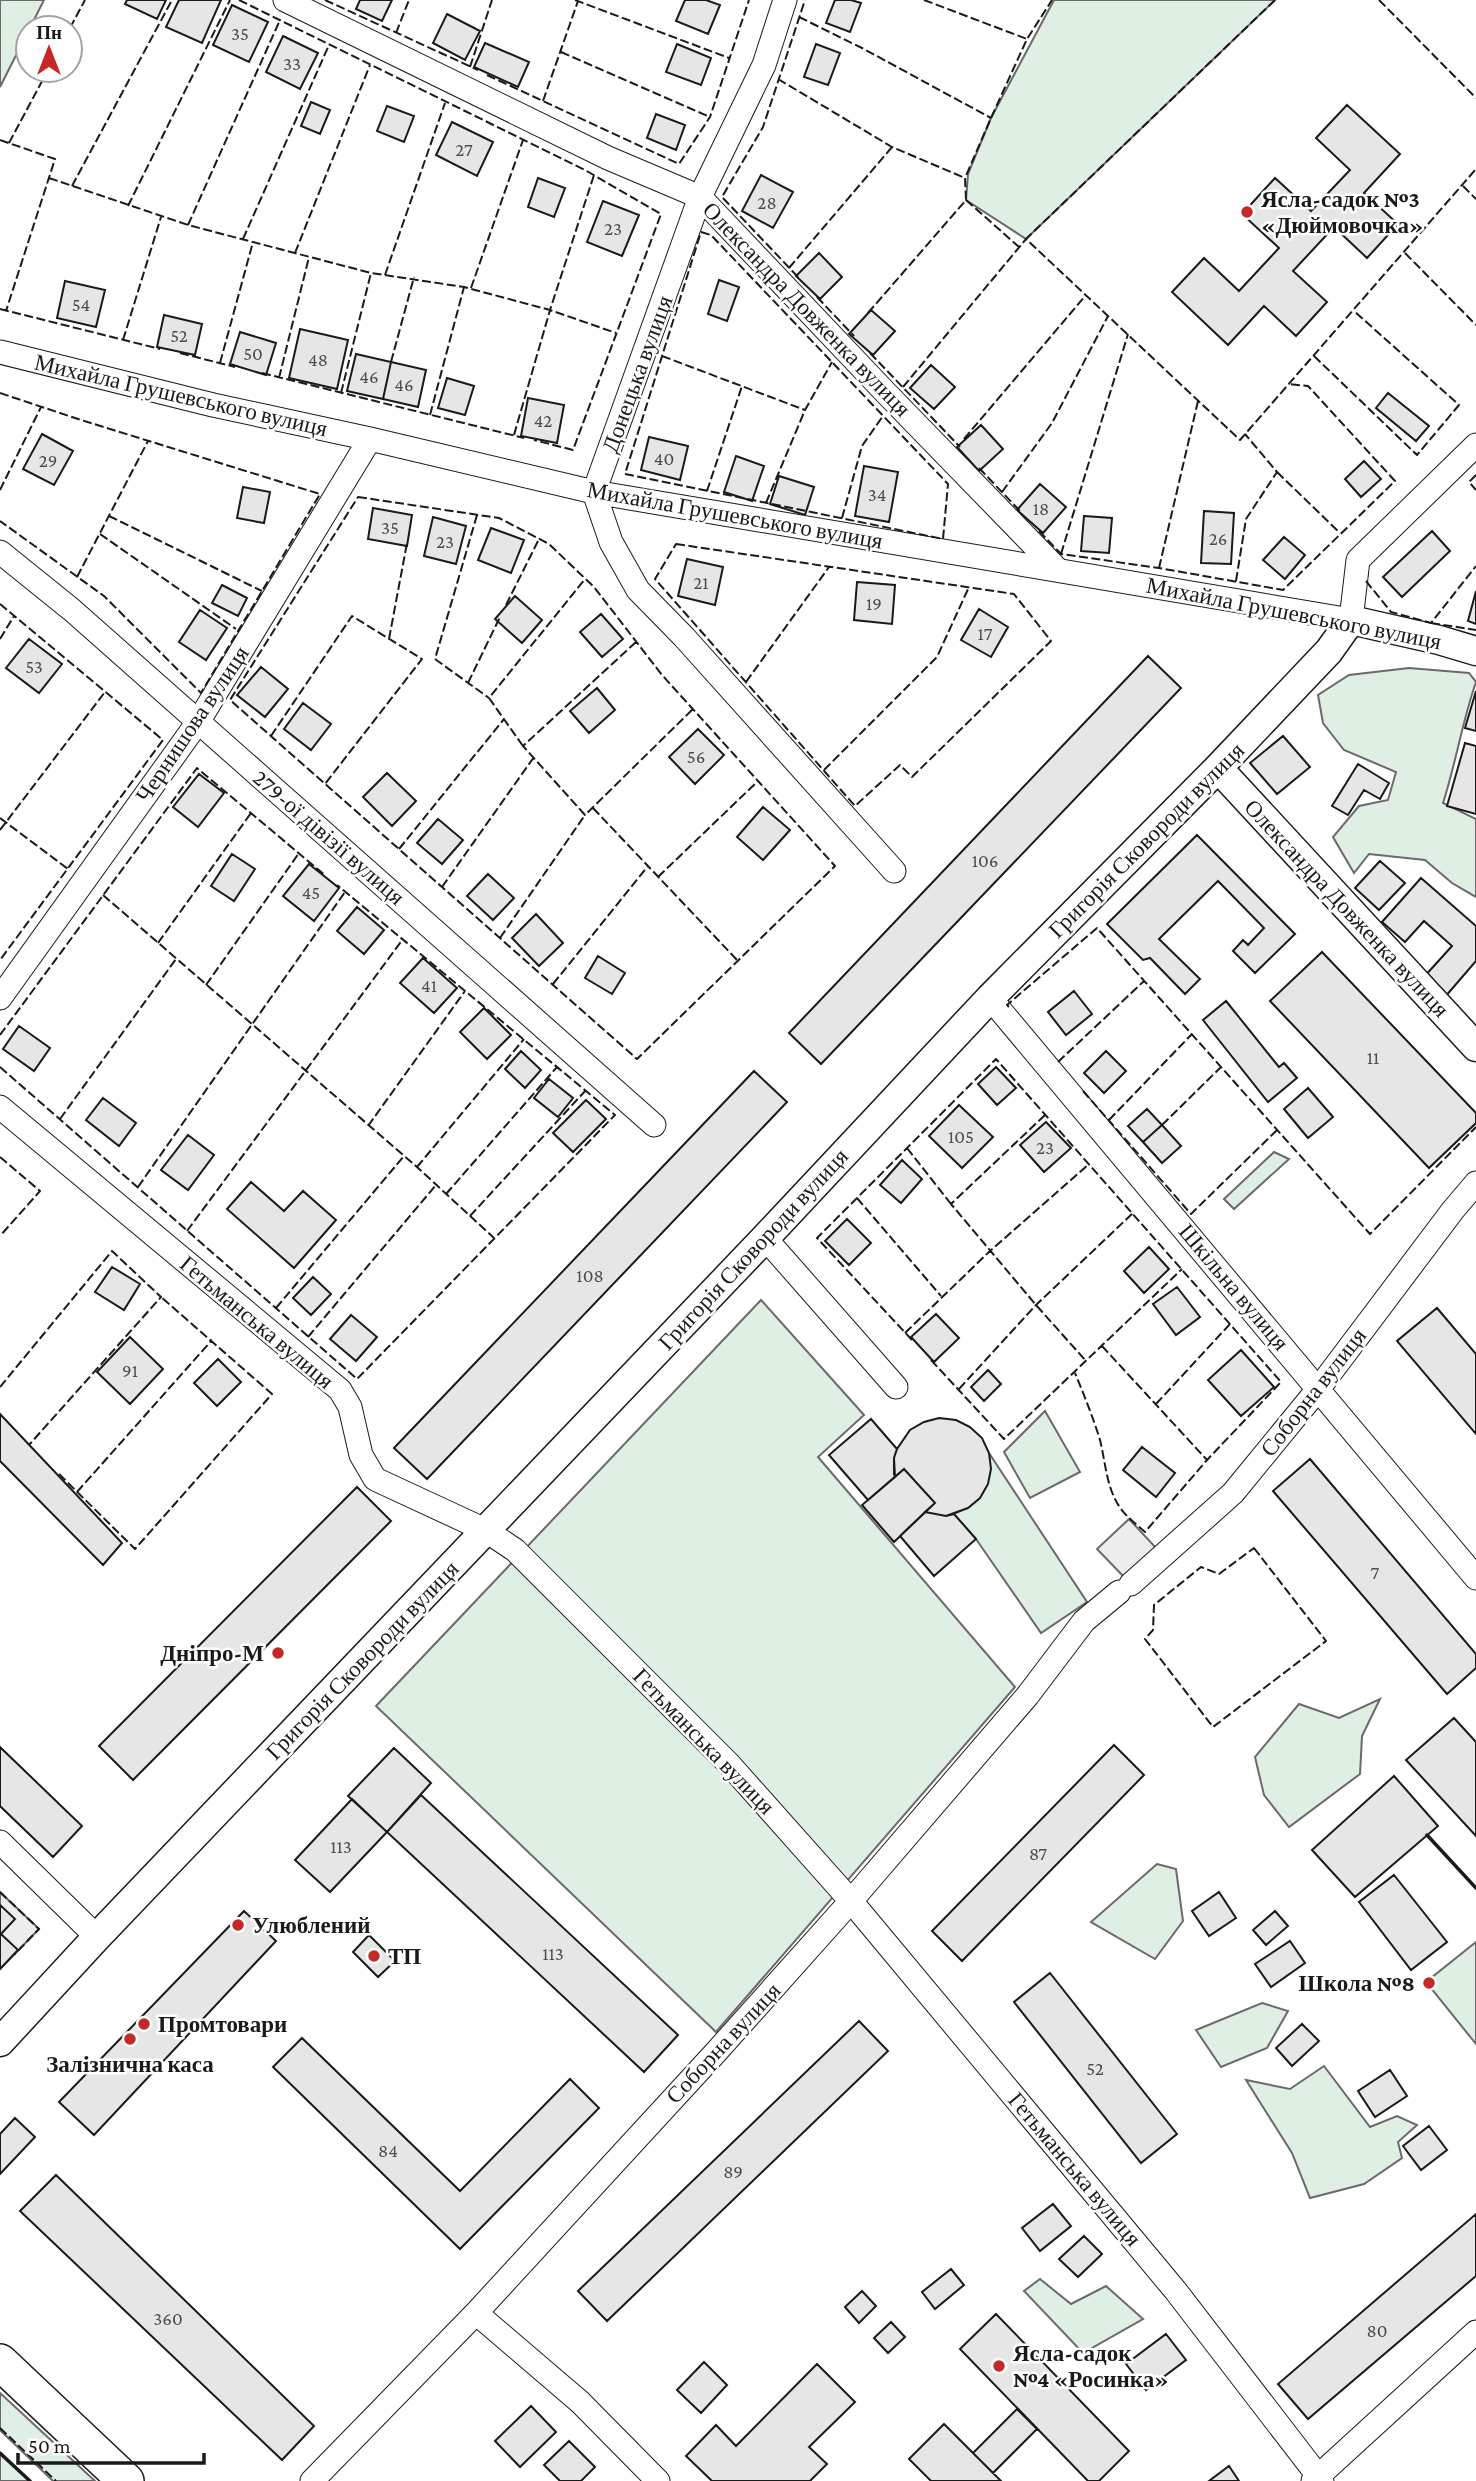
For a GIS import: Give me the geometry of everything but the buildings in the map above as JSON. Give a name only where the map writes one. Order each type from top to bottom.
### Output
[{"type":"main road","points":[[0,2362],[126,2481]]},
{"type":"street","name":"Олександра Довженка вулиця","points":[[285,0],[608,158],[700,197],[1058,570]]},
{"type":"street","name":"Донецька вулиця","points":[[594,492],[700,197],[764,65],[785,0]]},
{"type":"street","name":"Михайла Грушевського вулиця","points":[[0,352],[212,405],[594,492],[1351,620],[1476,651]]},
{"type":"street","name":"Чернишова вулиця","points":[[0,998],[198,722],[370,439]]},
{"type":"street","name":"Григорія Сковороди вулиця","points":[[0,2042],[990,998],[1218,768],[1329,651],[1351,620],[1358,560],[1476,445]]},
{"type":"street","points":[[594,492],[611,542],[638,590],[684,636],[894,871]]},
{"type":"street","name":"279-ої дівізії вулиця","points":[[0,552],[72,610],[654,1125]]},
{"type":"street","name":"Олександра Довженка вулиця","points":[[1218,768],[1476,1047]]},
{"type":"street","name":"Шкільна вулиця","points":[[990,998],[1476,1578]]},
{"type":"street","name":"Гетьманська вулиця","points":[[0,1107],[340,1390],[350,1407],[361,1455],[375,1479],[485,1530],[515,1550],[730,1763],[851,1901],[1175,2290],[1318,2479]]},
{"type":"street","name":"Соборна вулиця","points":[[312,2481],[476,2313],[851,1901],[1028,1695],[1084,1621],[1233,1493],[1476,1184]]},
{"type":"street","points":[[765,1238],[896,1387]]},
{"type":"street","points":[[0,1842],[97,1937]]},
{"type":"street","points":[[476,2313],[580,2402],[658,2481]]},
{"type":"street","points":[[1318,2479],[1476,2332]]},
{"type":"green space","points":[[0,0],[44,0],[37,14],[14,14],[14,59],[0,87]]},
{"type":"green space","points":[[1054,0],[1275,0],[1026,239],[966,200],[968,174],[991,118]]},
{"type":"green space","points":[[1409,668],[1469,673],[1476,682],[1443,803],[1476,819],[1476,897],[1452,883],[1425,860],[1369,854],[1354,873],[1333,837],[1359,806],[1388,800],[1396,772],[1344,750],[1323,723],[1318,695],[1349,675]]},
{"type":"green space","points":[[1274,1152],[1289,1159],[1234,1209],[1224,1199]]},
{"type":"green space","points":[[761,1300],[864,1415],[818,1457],[1015,1687],[716,2032],[376,1706]]},
{"type":"green space","points":[[1045,1411],[1080,1472],[1030,1498],[1004,1452]]},
{"type":"green space","points":[[989,1453],[1087,1602],[1041,1633],[976,1539],[954,1514],[972,1504],[984,1490],[989,1474]]},
{"type":"green space","points":[[1380,1699],[1362,1736],[1360,1774],[1289,1827],[1264,1795],[1255,1757],[1299,1704],[1339,1718]]},
{"type":"green space","points":[[1157,1864],[1176,1869],[1183,1921],[1155,1959],[1091,1922]]},
{"type":"green space","points":[[1476,1942],[1476,2044],[1426,1982]]},
{"type":"green space","points":[[1262,2003],[1288,2011],[1267,2048],[1221,2067],[1196,2030]]},
{"type":"green space","points":[[1324,2066],[1370,2127],[1397,2116],[1417,2125],[1398,2142],[1402,2158],[1364,2184],[1310,2198],[1292,2153],[1246,2080],[1290,2089]]},
{"type":"green space","points":[[1040,2279],[1071,2304],[1106,2286],[1143,2319],[1083,2353],[1024,2291]]},
{"type":"green space","points":[[0,2393],[95,2481],[53,2481],[0,2430]]},
{"type":"green space","points":[[0,2453],[30,2481],[0,2481]]},
{"type":"shaded area","points":[[1129,1519],[1157,1549],[1126,1579],[1097,1549]]},
{"type":"shaded area","points":[[0,1892],[39,1929],[0,1969]]},
{"type":"fence","points":[[78,14],[85,0]]},
{"type":"fence","points":[[72,186],[172,0]]},
{"type":"fence","points":[[128,206],[230,0]]},
{"type":"fence","points":[[239,0],[585,170],[661,214],[573,450],[534,440]]},
{"type":"fence","points":[[325,0],[478,70]]},
{"type":"fence","points":[[396,33],[409,0]]},
{"type":"fence","points":[[470,67],[492,0]]},
{"type":"fence","points":[[575,0],[729,58]]},
{"type":"fence","points":[[487,75],[679,164],[710,117],[749,0]]},
{"type":"fence","points":[[798,277],[722,197],[763,127],[805,0]]},
{"type":"fence","points":[[924,0],[1027,39]]},
{"type":"fence","points":[[868,313],[966,200],[965,178],[1027,39],[1052,0]]},
{"type":"fence","points":[[1275,0],[1026,239],[1240,440],[1476,169]]},
{"type":"fence","points":[[1379,0],[1476,98]]},
{"type":"fence","points":[[543,101],[578,1]]},
{"type":"fence","points":[[799,17],[991,118]]},
{"type":"fence","points":[[188,225],[280,20]]},
{"type":"fence","points":[[243,239],[329,45]]},
{"type":"fence","points":[[561,52],[710,117]]},
{"type":"fence","points":[[295,253],[370,65]]},
{"type":"fence","points":[[778,79],[892,147],[965,178]]},
{"type":"fence","points":[[9,143],[41,84]]},
{"type":"fence","points":[[385,275],[445,103]]},
{"type":"fence","points":[[0,140],[55,159],[6,311]]},
{"type":"fence","points":[[471,288],[523,140]]},
{"type":"fence","points":[[789,268],[892,147]]},
{"type":"fence","points":[[514,435],[550,310],[594,175]]},
{"type":"fence","points":[[49,178],[188,225],[371,273],[464,287],[550,310],[616,333]]},
{"type":"fence","points":[[1463,186],[1476,199]]},
{"type":"fence","points":[[966,200],[1019,247]]},
{"type":"fence","points":[[123,340],[161,217]]},
{"type":"fence","points":[[701,232],[711,235],[948,484],[943,539],[625,474],[701,232]]},
{"type":"fence","points":[[903,387],[1026,239]]},
{"type":"fence","points":[[220,363],[253,242]]},
{"type":"fence","points":[[1405,253],[1476,325]]},
{"type":"fence","points":[[279,378],[309,257]]},
{"type":"fence","points":[[341,393],[371,273]]},
{"type":"fence","points":[[391,362],[414,277]]},
{"type":"fence","points":[[430,415],[464,287]]},
{"type":"fence","points":[[964,439],[1086,295]]},
{"type":"fence","points":[[817,297],[854,336]]},
{"type":"fence","points":[[0,309],[160,349]]},
{"type":"fence","points":[[1314,356],[1417,455],[1459,405],[1354,311]]},
{"type":"fence","points":[[1002,492],[1052,423],[1108,316]]},
{"type":"fence","points":[[1061,554],[1128,334]]},
{"type":"fence","points":[[180,353],[235,367]]},
{"type":"fence","points":[[870,353],[960,447]]},
{"type":"fence","points":[[662,356],[805,410]]},
{"type":"fence","points":[[766,503],[805,410],[832,362]]},
{"type":"fence","points":[[262,373],[524,438]]},
{"type":"fence","points":[[1039,531],[1061,554],[1283,590],[1395,481],[1308,386],[1289,384]]},
{"type":"fence","points":[[707,491],[742,386]]},
{"type":"fence","points":[[0,393],[320,494],[201,693],[104,596],[0,521]]},
{"type":"fence","points":[[1159,568],[1198,401]]},
{"type":"fence","points":[[0,490],[41,407]]},
{"type":"fence","points":[[842,518],[862,446],[883,416]]},
{"type":"fence","points":[[1236,581],[1246,519],[1277,472],[1245,434]]},
{"type":"fence","points":[[77,577],[148,441]]},
{"type":"fence","points":[[979,468],[1020,511]]},
{"type":"fence","points":[[1277,472],[1340,533]]},
{"type":"fence","points":[[1476,475],[1469,482],[1476,490]]},
{"type":"fence","points":[[358,497],[499,518],[549,544],[594,587],[662,675],[835,866],[637,1059],[230,700],[358,497]]},
{"type":"fence","points":[[477,515],[435,659],[489,698]]},
{"type":"fence","points":[[109,516],[262,591]]},
{"type":"fence","points":[[100,534],[236,629]]},
{"type":"fence","points":[[506,605],[539,539]]},
{"type":"fence","points":[[389,639],[407,543]]},
{"type":"fence","points":[[676,544],[1014,594],[1051,641],[912,777],[900,765],[855,806],[655,579],[676,544]]},
{"type":"fence","points":[[1366,581],[1391,612],[1431,623],[1476,566]]},
{"type":"fence","points":[[746,682],[829,567]]},
{"type":"fence","points":[[523,746],[489,698],[585,579]]},
{"type":"fence","points":[[824,770],[937,657],[969,587]]},
{"type":"fence","points":[[0,604],[163,740],[0,960]]},
{"type":"fence","points":[[0,639],[14,616]]},
{"type":"fence","points":[[271,736],[352,616],[422,659],[325,784]]},
{"type":"fence","points":[[468,683],[500,617]]},
{"type":"fence","points":[[1431,623],[1476,630]]},
{"type":"fence","points":[[636,642],[523,746],[585,815],[693,709]]},
{"type":"fence","points":[[0,830],[105,692]]},
{"type":"fence","points":[[399,849],[504,719]]},
{"type":"fence","points":[[442,887],[534,757]]},
{"type":"fence","points":[[0,1035],[197,768],[326,876]]},
{"type":"fence","points":[[658,877],[758,781]]},
{"type":"fence","points":[[593,808],[738,961]]},
{"type":"fence","points":[[158,943],[251,813]]},
{"type":"fence","points":[[500,938],[585,815]]},
{"type":"fence","points":[[0,818],[68,869]]},
{"type":"fence","points":[[206,985],[299,853]]},
{"type":"fence","points":[[553,984],[648,866]]},
{"type":"fence","points":[[0,1067],[357,1379],[615,1115],[337,885]]},
{"type":"fence","points":[[138,1187],[345,892]]},
{"type":"fence","points":[[103,895],[417,1167],[494,1238]]},
{"type":"fence","points":[[1009,1007],[1007,1005],[1097,928],[1370,1234],[1476,1127]]},
{"type":"fence","points":[[187,1231],[403,939]]},
{"type":"fence","points":[[60,1119],[176,959]]},
{"type":"fence","points":[[1058,1062],[1144,981]]},
{"type":"fence","points":[[368,1126],[465,991]]},
{"type":"fence","points":[[1109,1120],[1192,1034]]},
{"type":"fence","points":[[417,1167],[524,1039]]},
{"type":"fence","points":[[912,1340],[817,1238],[996,1059],[1281,1382],[1207,1460],[1145,1532],[1123,1512],[1112,1493],[1100,1440],[1075,1373]]},
{"type":"fence","points":[[446,1194],[557,1067]]},
{"type":"fence","points":[[1162,1125],[1221,1067]]},
{"type":"fence","points":[[470,1216],[586,1090]]},
{"type":"fence","points":[[1083,1091],[1191,1214],[1277,1130]]},
{"type":"fence","points":[[1045,1115],[951,1204],[1086,1361]]},
{"type":"fence","points":[[907,1148],[951,1204]]},
{"type":"fence","points":[[276,1308],[404,1156]]},
{"type":"fence","points":[[0,1157],[40,1191],[0,1236]]},
{"type":"fence","points":[[905,1333],[990,1251],[1089,1164]]},
{"type":"fence","points":[[308,1337],[436,1185]]},
{"type":"fence","points":[[857,1198],[941,1296]]},
{"type":"fence","points":[[959,1389],[1036,1305],[1133,1213]]},
{"type":"fence","points":[[0,1387],[112,1251],[161,1297],[29,1445]]},
{"type":"fence","points":[[931,1360],[1004,1439],[1182,1269]]},
{"type":"fence","points":[[59,1474],[135,1549],[272,1394],[161,1297]]},
{"type":"fence","points":[[1156,1404],[1230,1324]]},
{"type":"fence","points":[[77,1492],[212,1340]]},
{"type":"fence","points":[[1102,1346],[1207,1460]]},
{"type":"fence","points":[[1254,1548],[1326,1641],[1213,1727],[1145,1639],[1153,1630],[1154,1605],[1201,1567],[1219,1574],[1254,1548]]},
{"type":"fence","points":[[0,1892],[39,1929],[15,1954]]},
{"type":"fence","points":[[0,2428],[56,2481]]},
{"type":"wall","points":[[1427,1835],[1476,1888]]},
{"type":"wall","points":[[0,2453],[30,2481]]},
{"type":"place","name":"Ясла-садок №3 «Дюймовочка»","points":[[1247,212]]},
{"type":"place","name":"Днiпро-М","points":[[278,1653]]},
{"type":"place","name":"Улюблений","points":[[238,1925]]},
{"type":"place","name":"ТП","points":[[374,1956]]},
{"type":"place","name":"Школа №8","points":[[1429,1983]]},
{"type":"place","name":"Промтовари","points":[[144,2024]]},
{"type":"place","name":"Залiзнична каса","points":[[130,2039]]},
{"type":"place","name":"Ясла-садок №4 «Росинка»","points":[[999,2366]]}]
